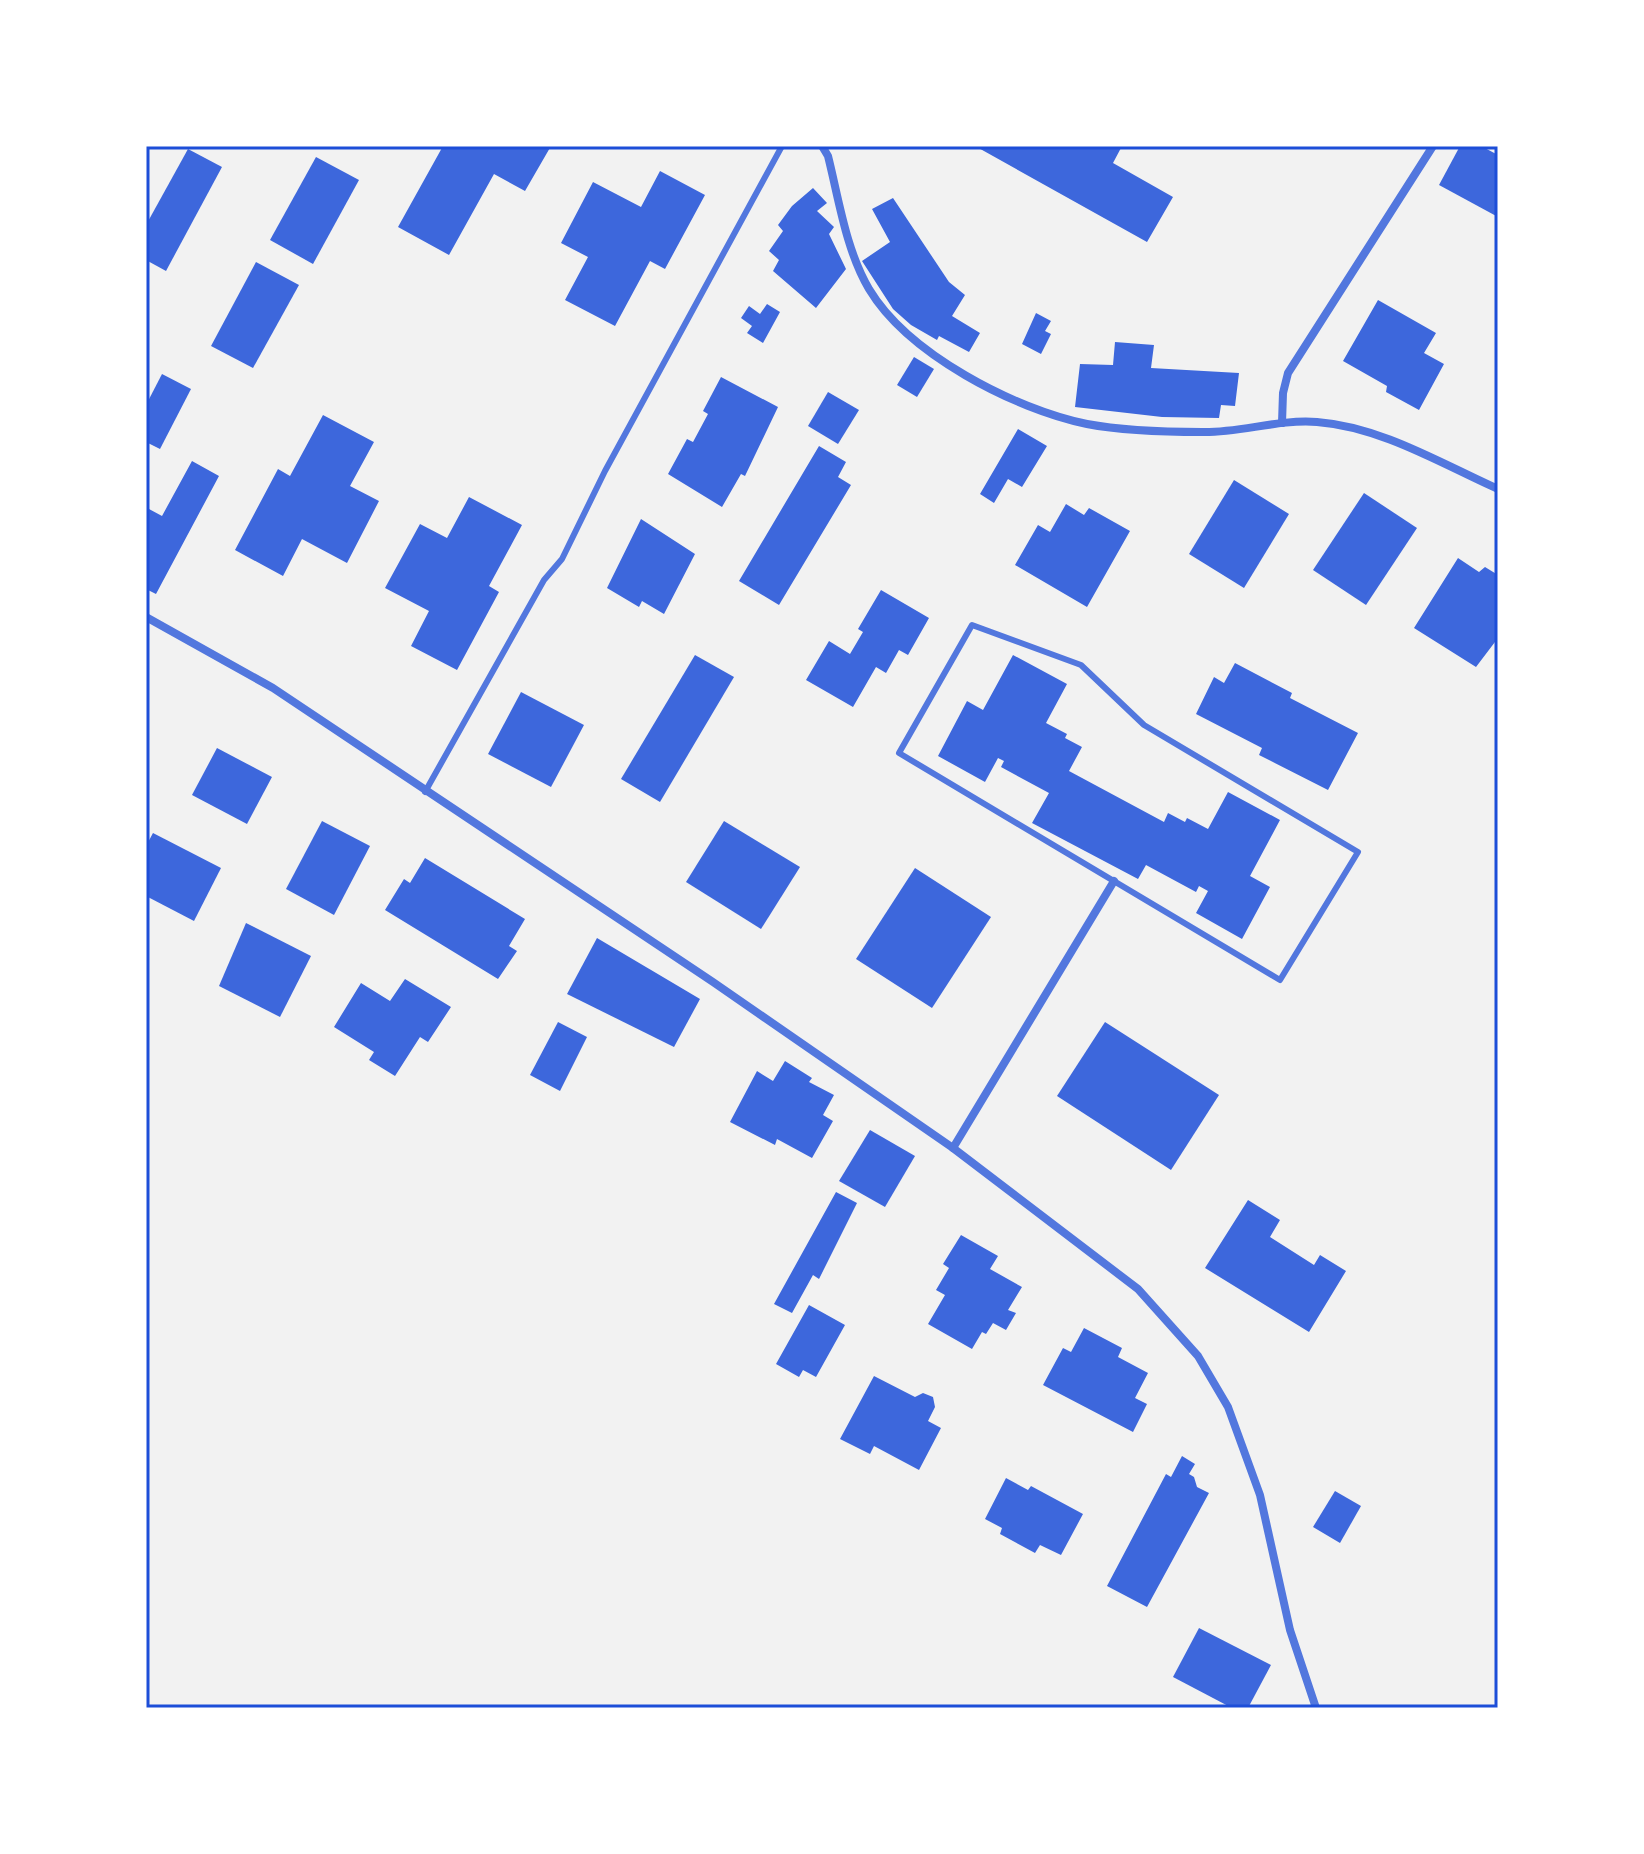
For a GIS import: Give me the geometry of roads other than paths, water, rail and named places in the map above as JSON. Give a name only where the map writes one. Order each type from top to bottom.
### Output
[{"type":"street","points":[[822,146],[828,156],[852,253],[869,288],[886,313],[910,336],[971,377],[1017,401],[1088,424],[1207,433],[1282,423],[1316,422],[1360,430],[1398,443],[1498,489]]},
{"type":"street","points":[[1282,423],[1283,393],[1288,373],[1433,146]]},
{"type":"street","points":[[146,617],[273,688],[713,982],[953,1148],[1138,1289],[1177,1330],[1217,1385],[1260,1495],[1290,1630],[1316,1708]]},
{"type":"street","points":[[953,1148],[1114,881]]},
{"type":"lane","points":[[425,792],[544,580],[562,559],[605,471],[782,146]]},
{"type":"lane","points":[[972,625],[1081,665],[1144,725],[1358,852],[1280,980],[1114,881],[899,753],[972,625]]}]
